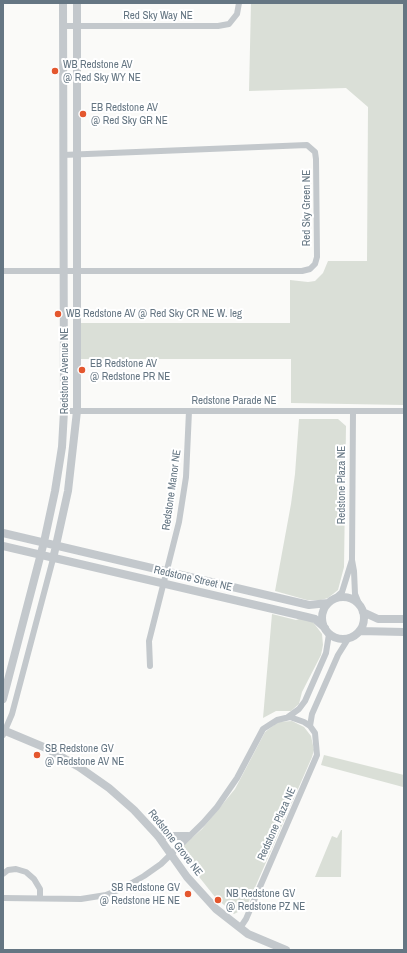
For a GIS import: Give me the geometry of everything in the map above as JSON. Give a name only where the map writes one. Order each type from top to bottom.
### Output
[{"type":"street","name":"Redstone Avenue NE","points":[[3,699],[41,556],[56,491],[64,411],[63,3]]},
{"type":"street","name":"Redstone Avenue NE","points":[[4,732],[12,714],[57,545],[69,483],[76,411],[77,3]]},
{"type":"street","name":"Red Sky Way NE","points":[[63,26],[218,26],[229,24],[237,14],[239,3]]},
{"type":"street","name":"Red Sky Green NE","points":[[3,271],[302,271],[310,269],[315,264],[317,257],[316,159],[315,152],[307,145],[63,155]]},
{"type":"street","name":"Redstone Parade NE","points":[[64,411],[404,411]]},
{"type":"street","name":"Redstone Manor NE","points":[[150,666],[149,641],[179,522],[186,477],[189,411]]},
{"type":"street","name":"Redstone Plaza NE","points":[[353,411],[352,560],[355,594],[362,609]]},
{"type":"street","name":"Redstone Street NE","points":[[3,533],[168,570],[309,605],[331,601]]},
{"type":"street","name":"Redstone Street NE","points":[[3,546],[53,559],[315,619],[327,631]]},
{"type":"street","name":"Redstone Plaza NE","points":[[331,601],[342,592],[352,560]]},
{"type":"street","points":[[3,898],[80,899],[106,895],[123,888],[144,876],[203,823],[228,792],[263,730],[277,720],[288,717],[299,709],[305,701],[326,653],[327,631],[322,615],[331,601],[348,598],[378,619],[404,619]]},
{"type":"street","points":[[288,717],[298,719],[310,726],[312,714],[338,655],[348,639],[360,631],[363,625],[362,609]]},
{"type":"street","points":[[327,631],[341,639],[348,639]]},
{"type":"street","points":[[360,631],[404,632]]},
{"type":"street","name":"Redstone Plaza NE","points":[[240,928],[246,918],[317,755],[317,738],[310,726]]},
{"type":"street","name":"Redstone Grove NE","points":[[4,732],[46,748],[79,767],[134,810],[158,836],[201,894],[240,928],[261,941],[286,950]]},
{"type":"street","points":[[158,836],[188,836]]},
{"type":"street","points":[[3,874],[8,870],[16,869],[26,872],[34,879],[40,889],[40,898]]},
{"type":"shaded area","points":[[251,3],[404,3],[404,405],[291,403],[291,359],[81,359],[81,323],[290,323],[290,280],[308,282],[315,281],[323,273],[328,261],[367,261],[368,107],[346,88],[249,91]]},
{"type":"shaded area","points":[[299,419],[338,419],[346,426],[344,567],[338,590],[328,598],[321,600],[307,600],[275,591],[291,504]]},
{"type":"shaded area","points":[[272,614],[296,620],[302,618],[313,622],[322,634],[323,645],[321,655],[302,692],[299,704],[291,711],[276,711],[263,718]]},
{"type":"shaded area","points":[[292,721],[304,727],[311,736],[314,750],[312,757],[246,908],[234,914],[215,897],[192,868],[182,853],[183,846],[202,829],[235,789],[265,732],[278,722]]},
{"type":"shaded area","points":[[324,755],[404,775],[404,947],[403,787],[321,765]]},
{"type":"shaded area","points":[[341,830],[341,877],[315,877],[332,836],[337,838]]},
{"type":"place","name":"WB Redstone AV @ Red Sky WY NE","points":[[55,71]]},
{"type":"place","name":"EB Redstone AV @ Red Sky GR NE","points":[[83,114]]},
{"type":"place","name":"WB Redstone AV @ Red Sky CR NE W. leg","points":[[58,314]]},
{"type":"place","name":"EB Redstone AV @ Redstone PR NE","points":[[82,370]]},
{"type":"place","name":"SB Redstone GV @ Redstone AV NE","points":[[37,755]]},
{"type":"place","name":"SB Redstone GV @ Redstone HE NE","points":[[188,894]]},
{"type":"place","name":"NB Redstone GV @ Redstone PZ NE","points":[[218,900]]}]
